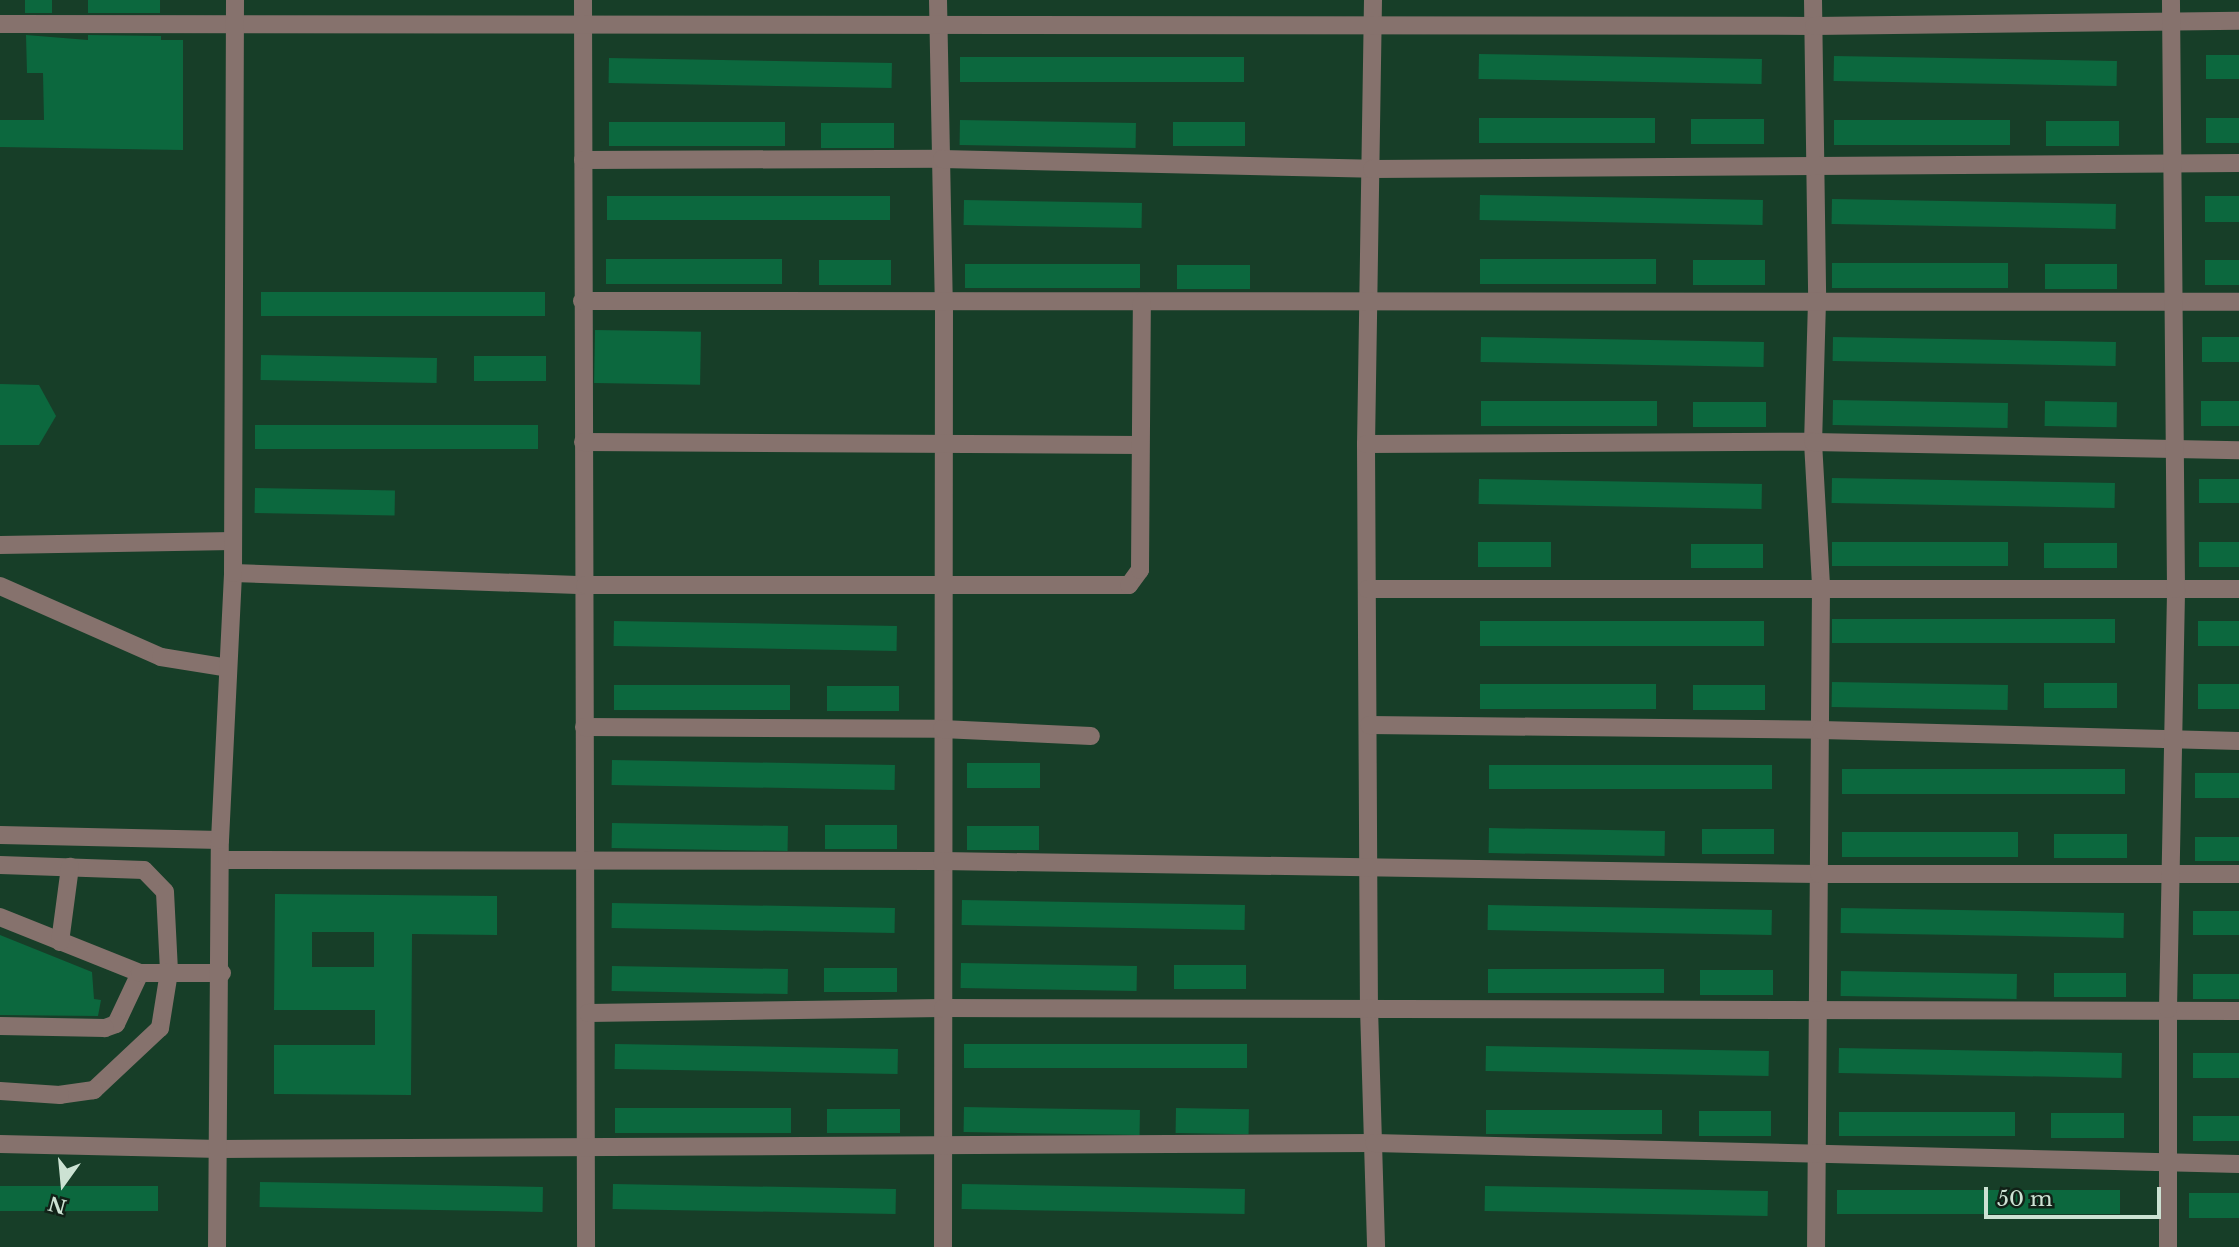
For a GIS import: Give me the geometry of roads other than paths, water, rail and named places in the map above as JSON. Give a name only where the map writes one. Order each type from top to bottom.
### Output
[{"type":"street","points":[[217,1247],[222,973],[220,840],[233,572],[234,0]]},
{"type":"street","points":[[583,0],[584,863],[589,1013],[586,1247]]},
{"type":"street","points":[[938,0],[944,302],[943,1247]]},
{"type":"street","points":[[1373,0],[1373,169],[1367,302],[1366,444],[1369,1008],[1376,1247]]},
{"type":"street","points":[[1813,0],[1817,166],[1813,442],[1821,586],[1816,1247]]},
{"type":"street","points":[[2168,1247],[2168,1009],[2176,589],[2171,0]]},
{"type":"street","points":[[0,24],[1814,26],[2239,21]]},
{"type":"street","points":[[583,160],[942,159],[1373,169],[2239,163]]},
{"type":"street","points":[[582,301],[2239,302]]},
{"type":"street","points":[[233,572],[585,585],[943,587],[1129,584],[1140,570],[1142,302]]},
{"type":"street","points":[[583,442],[1140,446]]},
{"type":"street","points":[[1366,444],[1813,442],[2175,451],[2239,450]]},
{"type":"street","points":[[0,545],[233,541]]},
{"type":"street","points":[[0,586],[161,657],[228,668]]},
{"type":"street","points":[[1367,589],[1821,586],[2239,589]]},
{"type":"street","points":[[1368,725],[1821,730],[2175,742],[2239,741]]},
{"type":"street","points":[[584,727],[942,729],[1091,736]]},
{"type":"street","points":[[0,835],[220,840]]},
{"type":"street","points":[[220,860],[584,863],[942,861],[1370,865],[1819,874],[2239,874]]},
{"type":"street","points":[[0,866],[144,870],[156,879],[164,892],[169,972],[167,1010],[160,1028],[94,1090],[60,1095],[0,1091]]},
{"type":"street","points":[[60,942],[69,867]]},
{"type":"street","points":[[0,917],[140,973],[222,973]]},
{"type":"street","points":[[0,1026],[105,1028],[116,1024],[140,973]]},
{"type":"street","points":[[589,1013],[943,1008],[2239,1011]]},
{"type":"street","points":[[0,1144],[220,1149],[587,1146],[943,1148],[1374,1143],[1817,1151],[2168,1164],[2239,1164]]}]
